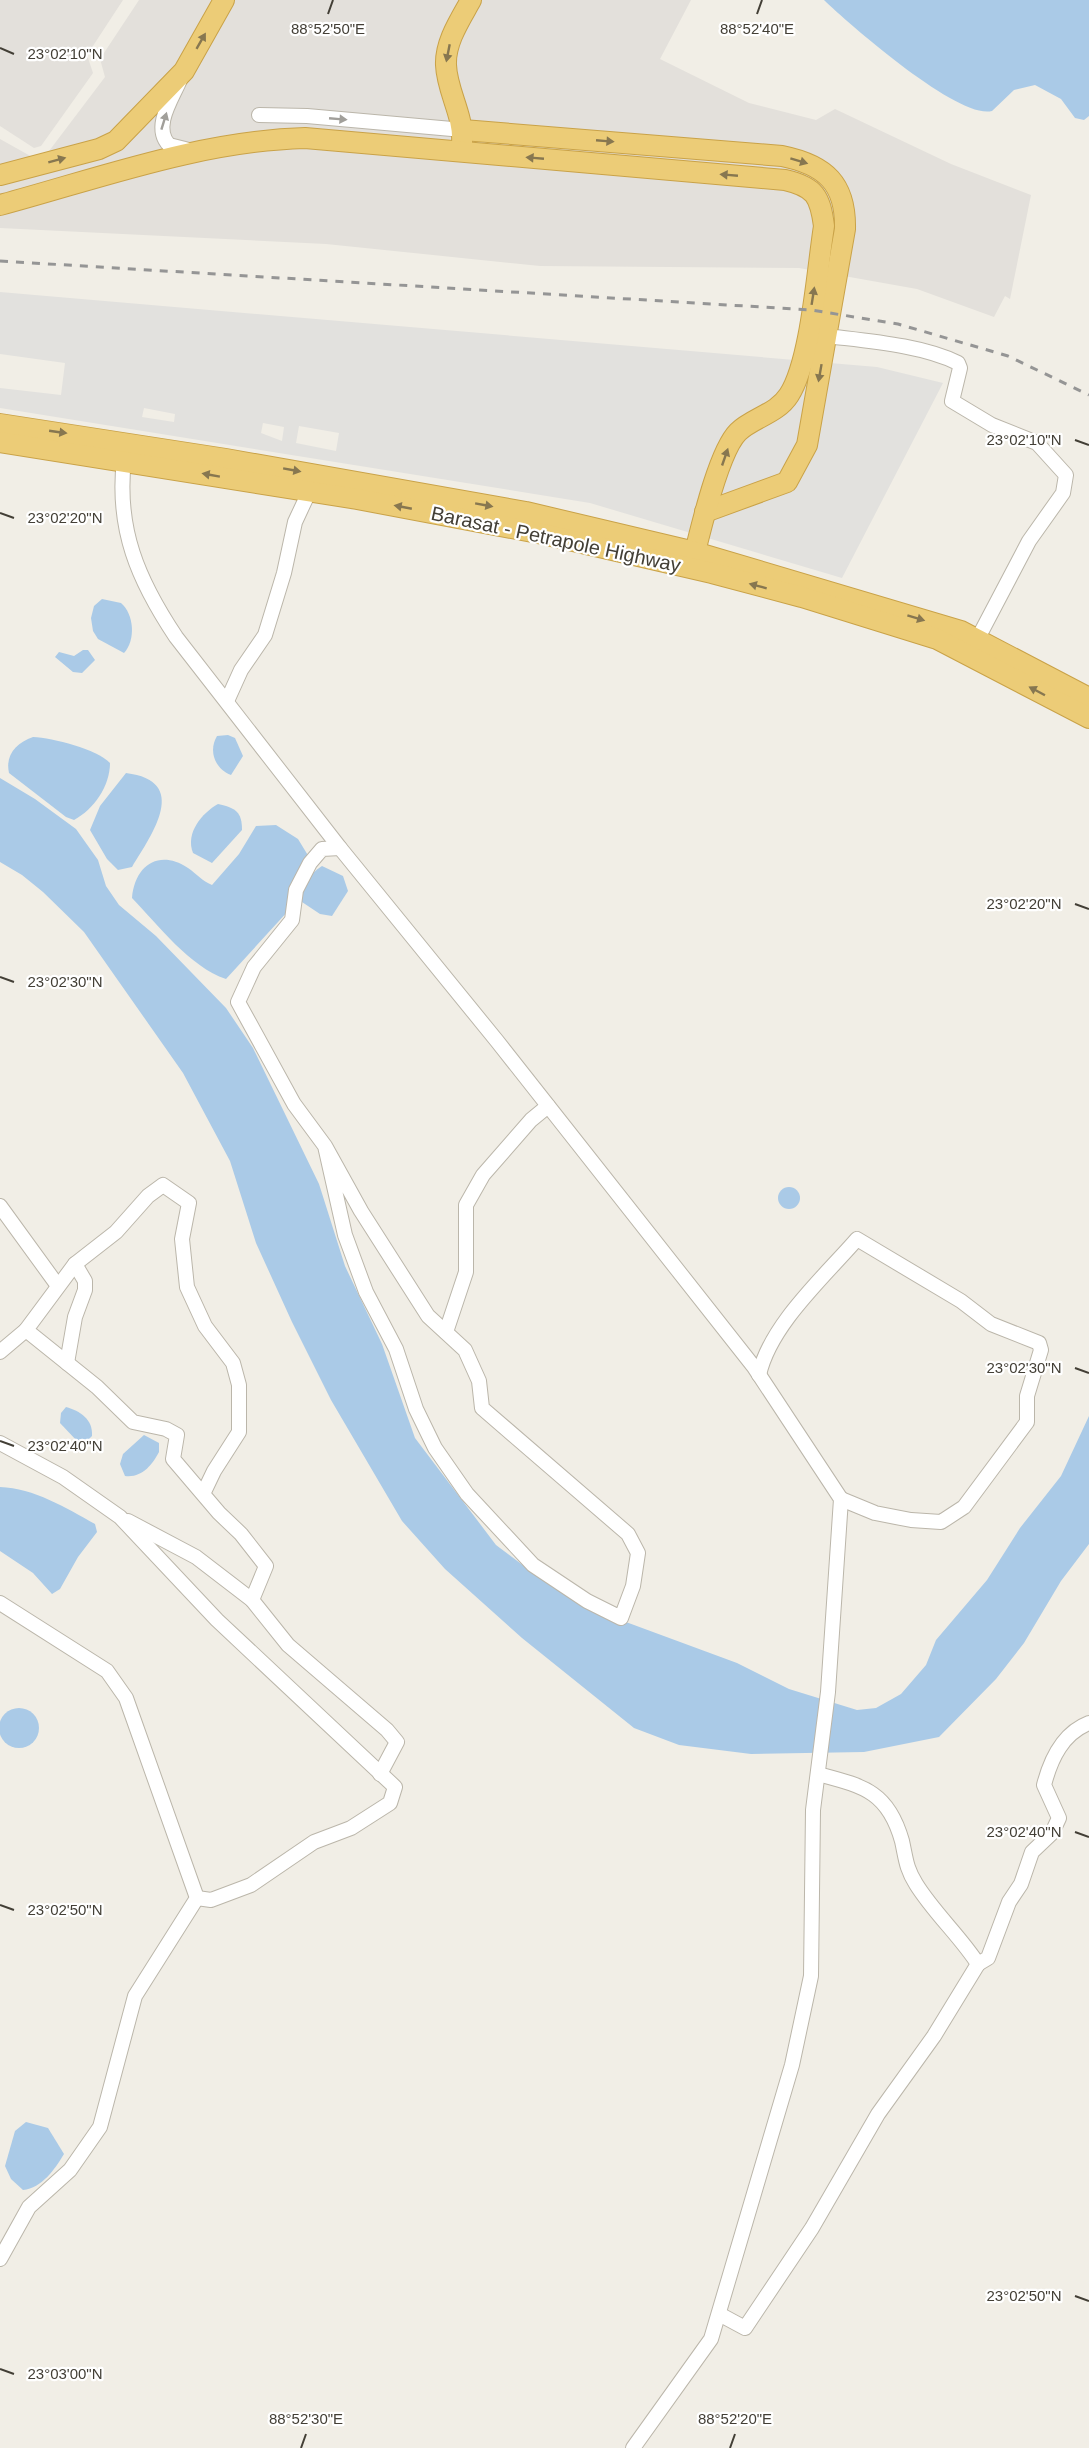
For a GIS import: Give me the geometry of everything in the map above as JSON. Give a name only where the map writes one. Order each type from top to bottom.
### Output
[{"type":"highway","points":[[0,175],[99,148],[116,141],[184,71],[225,0]]},
{"type":"highway","points":[[461,152],[463,130],[446,65],[452,35],[471,0]]},
{"type":"highway","points":[[463,130],[782,156],[803,161],[820,170],[842,195],[845,229],[807,445],[787,482],[705,512]]},
{"type":"highway","points":[[0,205],[194,151],[262,139],[305,138],[800,183],[813,191],[821,205],[824,226],[800,373],[788,397],[769,413],[739,430],[730,441],[705,512],[695,552]]},
{"type":"highway","name":"Barasat - Petrapole Highway","points":[[0,424],[182,451],[502,508],[695,552],[961,631],[1089,698]]},
{"type":"highway","name":"Barasat - Petrapole Highway","points":[[0,442],[124,460],[309,492],[543,534],[636,554],[802,597],[937,639],[1089,718]]},
{"type":"street","points":[[184,71],[162,123],[162,135],[174,148],[194,151]]},
{"type":"street","points":[[259,115],[307,116],[463,130]]},
{"type":"street","points":[[305,138],[307,116]]},
{"type":"street","points":[[827,336],[876,342],[946,357],[958,363],[960,368],[952,401],[992,425],[1037,443],[1066,475],[1063,493],[1024,550],[977,640]]},
{"type":"street","points":[[124,460],[122,509],[135,564],[158,610],[176,637],[340,848],[548,1106],[759,1375],[841,1499],[875,1513],[911,1520],[941,1522],[964,1507],[1028,1422],[1027,1396],[1041,1350],[1039,1343],[991,1324],[961,1301],[857,1239],[812,1289],[770,1343],[759,1375]]},
{"type":"street","points":[[227,701],[242,670],[265,635],[284,573],[295,522],[309,492]]},
{"type":"street","points":[[325,1146],[345,1235],[366,1292],[396,1349],[416,1409],[435,1448],[466,1494],[533,1565],[587,1600],[621,1618],[633,1586],[638,1553],[628,1534],[482,1408],[479,1381],[465,1350],[428,1316],[361,1211],[325,1146],[294,1104],[238,1002],[254,967],[294,915],[296,890],[310,863],[322,849],[340,848]]},
{"type":"street","points":[[446,1332],[466,1272],[466,1205],[483,1175],[531,1120],[548,1106]]},
{"type":"street","points":[[0,1352],[26,1330],[75,1264],[116,1232],[148,1196],[163,1185],[189,1203],[182,1239],[187,1287],[205,1326],[233,1362],[239,1385],[239,1432],[214,1471],[203,1494]]},
{"type":"street","points":[[0,1206],[58,1286]]},
{"type":"street","points":[[67,1363],[72,1328],[86,1290],[86,1281],[75,1264]]},
{"type":"street","points":[[26,1330],[133,1422],[166,1429],[177,1435],[173,1459],[242,1534],[266,1566],[252,1600]]},
{"type":"street","points":[[0,1443],[63,1477],[120,1516],[196,1557],[252,1600],[288,1645],[397,1742],[380,1774]]},
{"type":"street","points":[[633,2448],[711,2339],[792,2065],[811,1976],[813,1810],[828,1692],[841,1499]]},
{"type":"street","points":[[120,1516],[217,1620],[394,1787],[390,1803],[351,1828],[314,1842],[251,1885],[211,1900],[197,1898]]},
{"type":"street","points":[[0,1603],[107,1671],[126,1698],[197,1898]]},
{"type":"street","points":[[719,2314],[745,2328],[812,2228],[878,2114],[934,2036],[978,1964],[988,1958],[1009,1902],[1021,1884],[1032,1852],[1052,1833],[1059,1818],[1044,1785],[1055,1756],[1065,1738],[1089,1723]]},
{"type":"street","points":[[818,1772],[868,1789],[896,1820],[906,1869],[935,1913],[969,1950],[978,1964]]},
{"type":"street","points":[[0,2259],[28,2207],[70,2170],[100,2127],[135,1996],[197,1898]]},
{"type":"shaded area","points":[[0,0],[123,0],[87,55],[93,73],[41,146],[34,148],[0,126]]},
{"type":"shaded area","points":[[139,0],[691,0],[660,59],[749,103],[816,120],[835,109],[951,164],[1031,195],[1010,299],[1005,296],[994,317],[917,289],[799,268],[540,266],[326,244],[0,228],[0,139],[34,158],[46,155],[105,77],[100,59]]},
{"type":"shaded area","points":[[0,292],[877,367],[943,383],[842,578],[590,503],[0,408],[0,388],[61,395],[65,363],[0,354]],"holes":[[[144,408],[175,414],[174,422],[142,417]],[[263,423],[284,427],[282,441],[261,433]],[[299,426],[339,433],[336,451],[296,443]]]},
{"type":"water","points":[[824,0],[1089,0],[1089,116],[1084,120],[1075,118],[1061,99],[1035,85],[1014,90],[992,111],[976,110],[955,101],[905,68]]},
{"type":"water","points":[[102,599],[121,603],[129,614],[132,634],[124,653],[98,639],[93,631],[91,618],[94,606]]},
{"type":"water","points":[[83,650],[88,650],[95,660],[82,673],[73,672],[55,657],[59,652],[74,656]]},
{"type":"water","points":[[228,735],[235,738],[243,756],[231,775],[217,764],[213,753],[217,736]]},
{"type":"water","points":[[33,737],[74,745],[95,753],[110,763],[107,780],[100,796],[88,810],[74,820],[66,817],[9,773],[10,755],[13,750]]},
{"type":"water","points":[[126,773],[145,778],[157,786],[162,797],[161,810],[149,839],[132,867],[118,870],[107,859],[90,830],[100,806]]},
{"type":"water","points":[[0,778],[35,799],[76,829],[98,860],[106,886],[119,905],[156,936],[226,1008],[253,1048],[319,1184],[345,1266],[382,1344],[415,1438],[496,1545],[544,1581],[588,1608],[737,1663],[789,1689],[857,1710],[876,1708],[901,1694],[926,1665],[936,1640],[987,1580],[1020,1528],[1061,1476],[1089,1416],[1089,1544],[1061,1581],[1024,1643],[996,1679],[939,1737],[864,1752],[751,1754],[679,1745],[634,1728],[522,1638],[445,1569],[402,1521],[331,1400],[256,1243],[230,1161],[183,1073],[84,932],[43,892],[22,875],[0,862]]},
{"type":"water","points":[[218,804],[237,812],[241,819],[242,830],[212,863],[193,853],[191,838],[196,824]]},
{"type":"water","points":[[276,825],[298,839],[309,857],[289,910],[226,979],[200,965],[175,944],[132,898],[134,886],[143,869],[158,860],[177,862],[212,885],[239,854],[256,826]]},
{"type":"water","points":[[322,866],[343,876],[348,891],[332,916],[320,914],[302,902],[307,881]]},
{"type":"water","points":[[789,1187],[797,1190],[800,1198],[797,1206],[789,1209],[781,1206],[778,1198],[781,1190]]},
{"type":"water","points":[[66,1407],[81,1413],[88,1420],[92,1436],[84,1444],[78,1442],[60,1423],[61,1413]]},
{"type":"water","points":[[144,1435],[159,1443],[159,1452],[150,1466],[141,1473],[125,1476],[120,1464],[123,1454]]},
{"type":"water","points":[[0,1487],[37,1495],[95,1524],[97,1532],[78,1557],[60,1589],[52,1594],[33,1573],[0,1551]]},
{"type":"water","points":[[19,1708],[27,1709],[33,1714],[38,1720],[38,1736],[33,1742],[27,1747],[19,1748],[11,1747],[5,1742],[0,1736],[-1,1728],[0,1720],[5,1714],[11,1709]]},
{"type":"water","points":[[26,2122],[48,2128],[64,2154],[42,2182],[23,2190],[11,2179],[5,2166],[15,2131]]},
{"type":"railway","points":[[0,261],[811,310],[898,324],[1008,356],[1089,395]]}]
